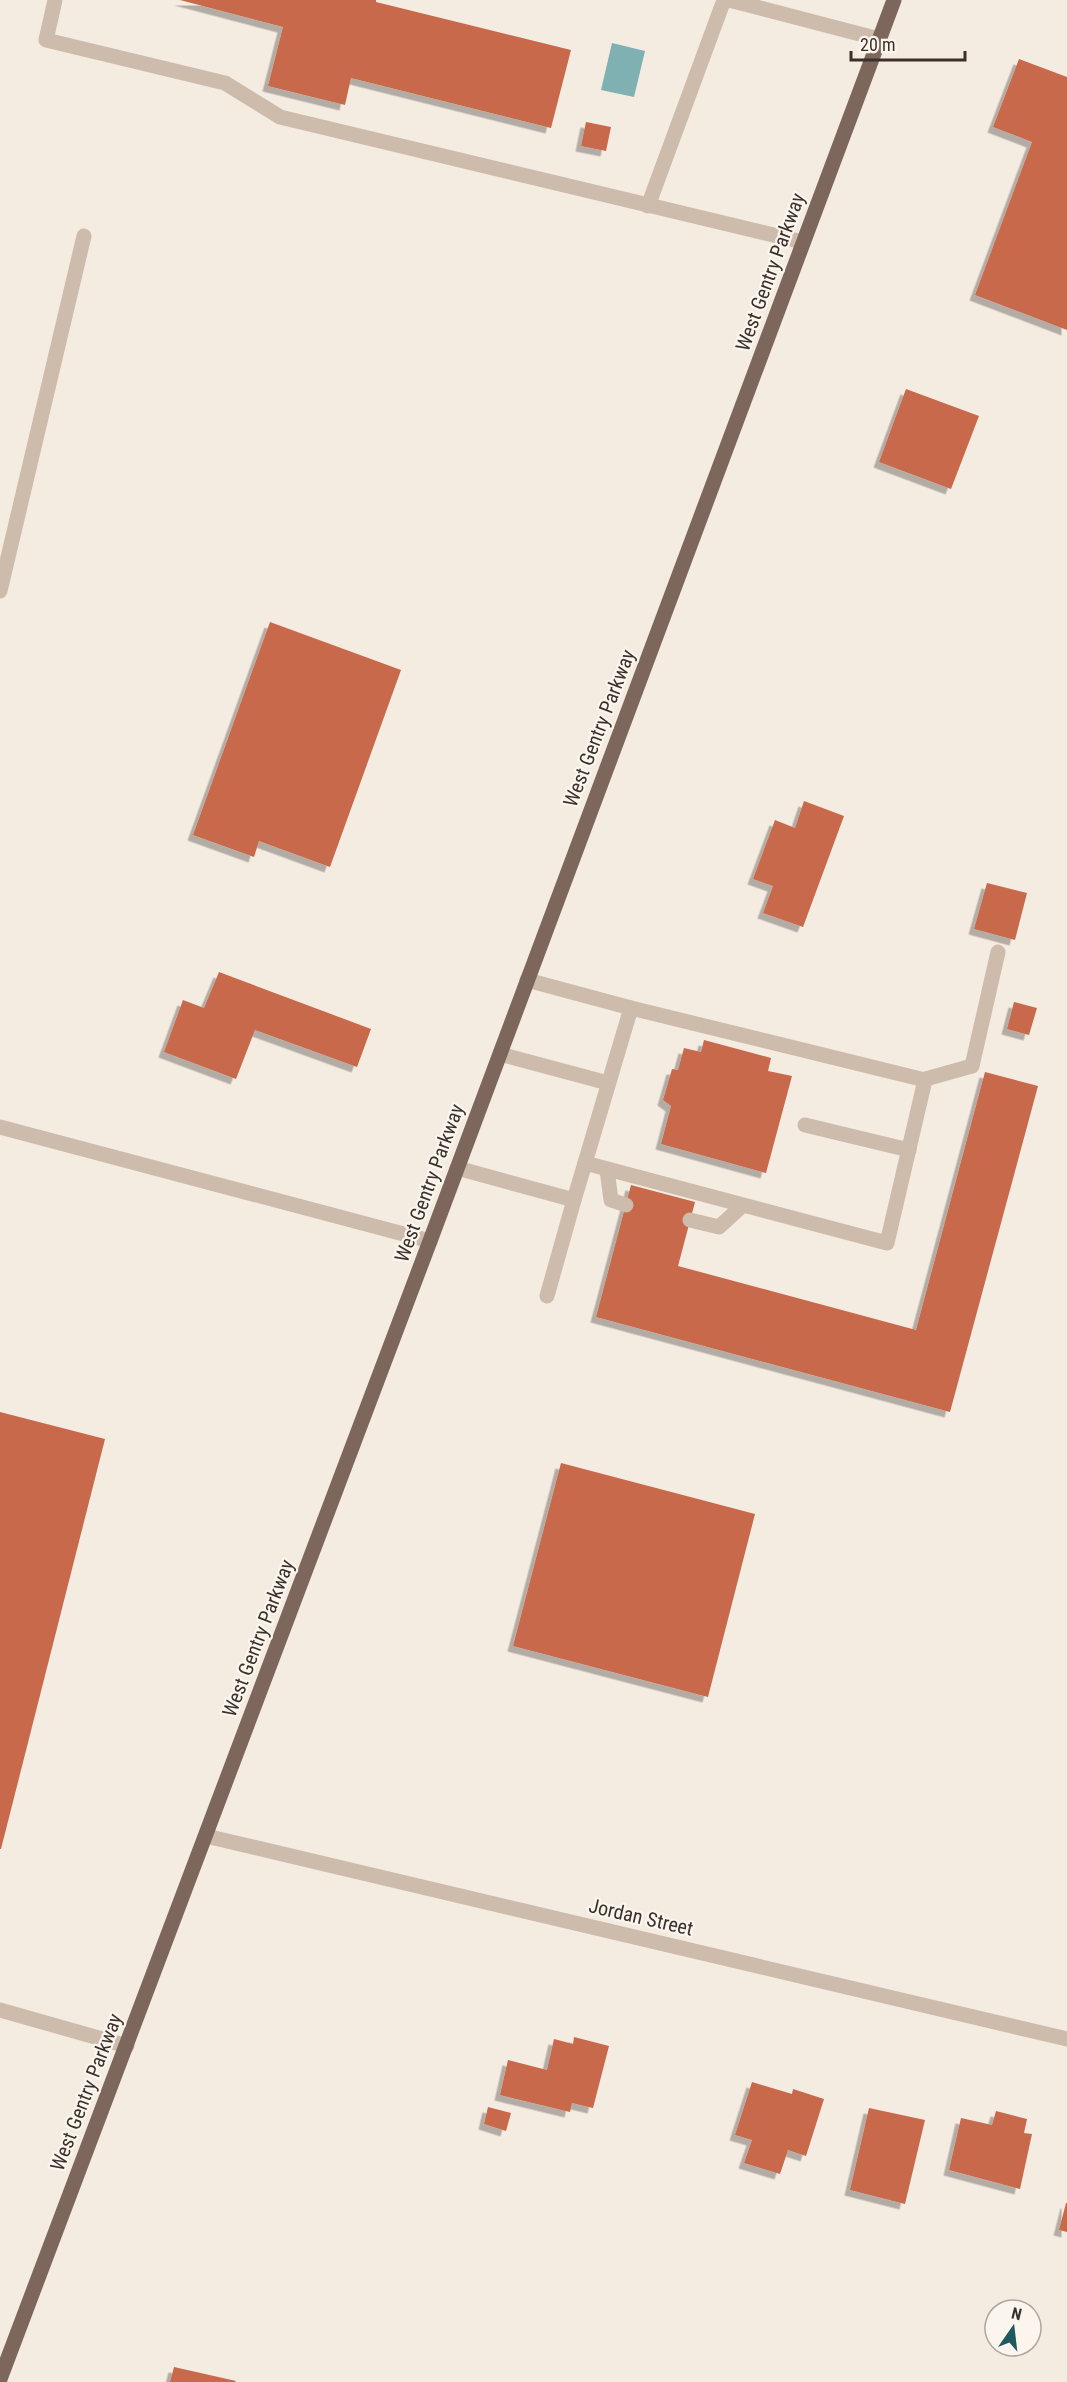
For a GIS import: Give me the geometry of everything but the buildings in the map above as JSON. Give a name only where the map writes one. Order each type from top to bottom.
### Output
[{"type":"main road","name":"West Gentry Parkway","points":[[0,2379],[430,1241],[894,0]]},
{"type":"street","points":[[55,0],[46,40],[225,83],[280,117],[803,242]]},
{"type":"street","points":[[648,206],[724,0]]},
{"type":"street","points":[[729,0],[879,39]]},
{"type":"street","points":[[0,591],[84,236]]},
{"type":"street","points":[[527,980],[922,1080],[972,1066],[998,952]]},
{"type":"street","points":[[547,1296],[631,1008]]},
{"type":"street","points":[[500,1054],[608,1083]]},
{"type":"street","points":[[585,1163],[887,1243],[925,1080],[922,1080]]},
{"type":"street","points":[[805,1125],[909,1150]]},
{"type":"street","points":[[0,1126],[430,1241]]},
{"type":"street","points":[[457,1168],[574,1200]]},
{"type":"street","points":[[607,1170],[611,1200],[626,1204]]},
{"type":"street","points":[[690,1221],[719,1227],[742,1206]]},
{"type":"street","name":"Jordan Street","points":[[206,1836],[1067,2039]]},
{"type":"street","points":[[0,2010],[127,2046]]},
{"type":"water","points":[[612,43],[645,51],[634,97],[601,90]]}]
